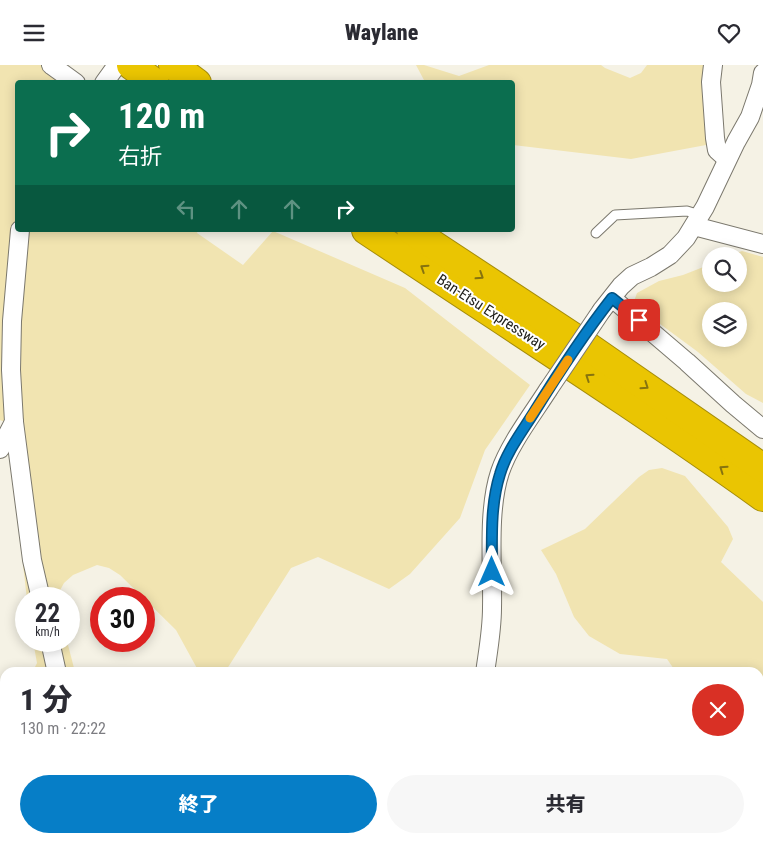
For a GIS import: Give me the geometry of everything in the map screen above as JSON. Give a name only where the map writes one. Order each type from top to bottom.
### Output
[{"type":"highway","points":[[131,65],[151,80]]},
{"type":"highway","points":[[172,65],[193,80]]},
{"type":"highway","name":"Ban-Etsu Expressway","points":[[369,232],[577,369],[763,497]]},
{"type":"highway","name":"Ban-Etsu Expressway","points":[[413,232],[590,348],[763,468]]},
{"type":"street","points":[[51,65],[72,80]]},
{"type":"street","points":[[106,80],[117,65]]},
{"type":"street","points":[[713,65],[711,83],[715,138],[717,150],[728,159]]},
{"type":"street","points":[[486,667],[492,611],[494,501],[500,473],[510,451],[548,390],[621,286],[632,276],[670,255],[686,238],[750,117],[763,73]]},
{"type":"street","points":[[697,220],[763,244]]},
{"type":"street","points":[[20,232],[12,331],[11,371],[14,422],[32,560],[38,587]]},
{"type":"street","points":[[607,304],[687,362],[763,429]]},
{"type":"street","points":[[0,449],[14,422]]},
{"type":"street","points":[[52,652],[56,667]]},
{"type":"lane","points":[[596,233],[615,215],[687,211],[697,220]]},
{"type":"shaded area","points":[[0,65],[53,65],[80,80],[15,80],[15,232],[197,232],[243,265],[272,232],[275,232],[405,288],[530,385],[485,450],[460,518],[410,574],[389,589],[318,557],[291,568],[228,667],[196,667],[176,630],[155,609],[155,587],[132,587],[120,575],[109,568],[97,565],[73,575],[62,587],[26,587],[23,565],[24,430],[0,420]]},
{"type":"shaded area","points":[[416,65],[424,65],[459,76],[489,65],[601,65],[630,78],[641,73],[647,65],[706,65],[706,145],[631,159],[515,145],[515,80],[424,80]]},
{"type":"shaded area","points":[[747,252],[763,257],[763,403],[746,394],[698,352],[633,304],[637,293],[659,281],[702,268],[702,292],[747,292]]},
{"type":"shaded area","points":[[662,468],[685,476],[728,527],[733,539],[721,562],[763,602],[763,667],[673,667],[667,659],[620,654],[589,636],[574,617],[556,574],[541,550],[585,529],[639,477],[649,470]]},
{"type":"shaded area","points":[[35,652],[70,652],[74,667],[35,667],[37,663]]},
{"type":"slow traffic","points":[[530,418],[568,360]]},
{"type":"route","points":[[492,572],[494,501],[500,473],[510,451],[548,390],[612,298],[639,320]]}]
